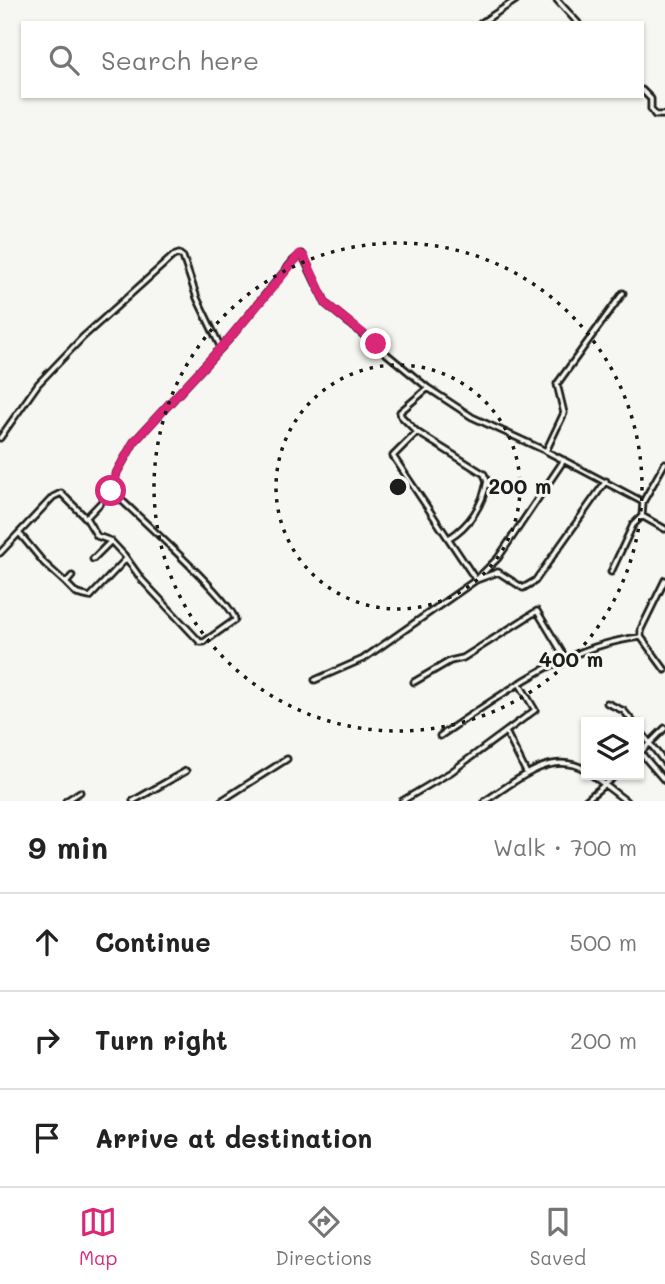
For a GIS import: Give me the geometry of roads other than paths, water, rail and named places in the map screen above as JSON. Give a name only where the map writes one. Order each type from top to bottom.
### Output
[{"type":"street","points":[[484,21],[516,0]]},
{"type":"street","points":[[557,0],[576,21]]},
{"type":"street","points":[[644,92],[651,99],[654,115],[665,115]]},
{"type":"street","points":[[0,438],[38,384],[83,337],[173,256],[179,254],[183,257],[197,298],[221,348]]},
{"type":"street","points":[[86,518],[111,491],[117,472],[134,442],[221,348],[293,261],[302,254],[326,304],[428,388],[472,417],[546,451],[643,502]]},
{"type":"street","points":[[546,451],[564,413],[556,384],[623,293]]},
{"type":"street","points":[[428,388],[400,412],[401,416],[416,432],[484,474],[487,481],[475,515],[449,538]]},
{"type":"street","points":[[416,432],[393,455],[476,580]]},
{"type":"street","points":[[315,681],[363,659],[476,580],[498,558],[564,460]]},
{"type":"street","points":[[611,572],[633,525],[642,516],[643,502],[665,463]]},
{"type":"street","points":[[476,580],[498,572],[523,588],[535,581],[606,481]]},
{"type":"street","points":[[0,553],[39,510],[61,493],[86,518],[97,536],[111,541],[173,615],[202,643],[235,620],[234,614],[213,589],[111,491]]},
{"type":"street","points":[[642,516],[665,529]]},
{"type":"street","points":[[20,534],[44,563],[77,594],[90,597],[126,559]]},
{"type":"street","points":[[93,559],[111,541]]},
{"type":"street","points":[[66,583],[72,576]]},
{"type":"street","points":[[665,580],[640,629],[641,637],[665,670]]},
{"type":"street","points":[[414,682],[450,661],[463,658],[537,611],[566,659]]},
{"type":"street","points":[[440,736],[519,683],[580,652],[641,637]]},
{"type":"street","points":[[402,801],[507,734],[535,710],[519,683]]},
{"type":"street","points":[[607,704],[624,711],[629,717]]},
{"type":"street","points":[[644,748],[665,728]]},
{"type":"street","points":[[507,734],[527,774]]},
{"type":"street","points":[[644,735],[665,764]]},
{"type":"street","points":[[644,758],[665,781]]},
{"type":"street","points":[[221,801],[287,760]]},
{"type":"street","points":[[485,801],[541,766],[559,762],[581,769]]},
{"type":"street","points":[[133,801],[186,771]]},
{"type":"street","points":[[598,780],[626,801]]},
{"type":"street","points":[[584,801],[610,780]]},
{"type":"street","points":[[66,801],[80,792]]}]
